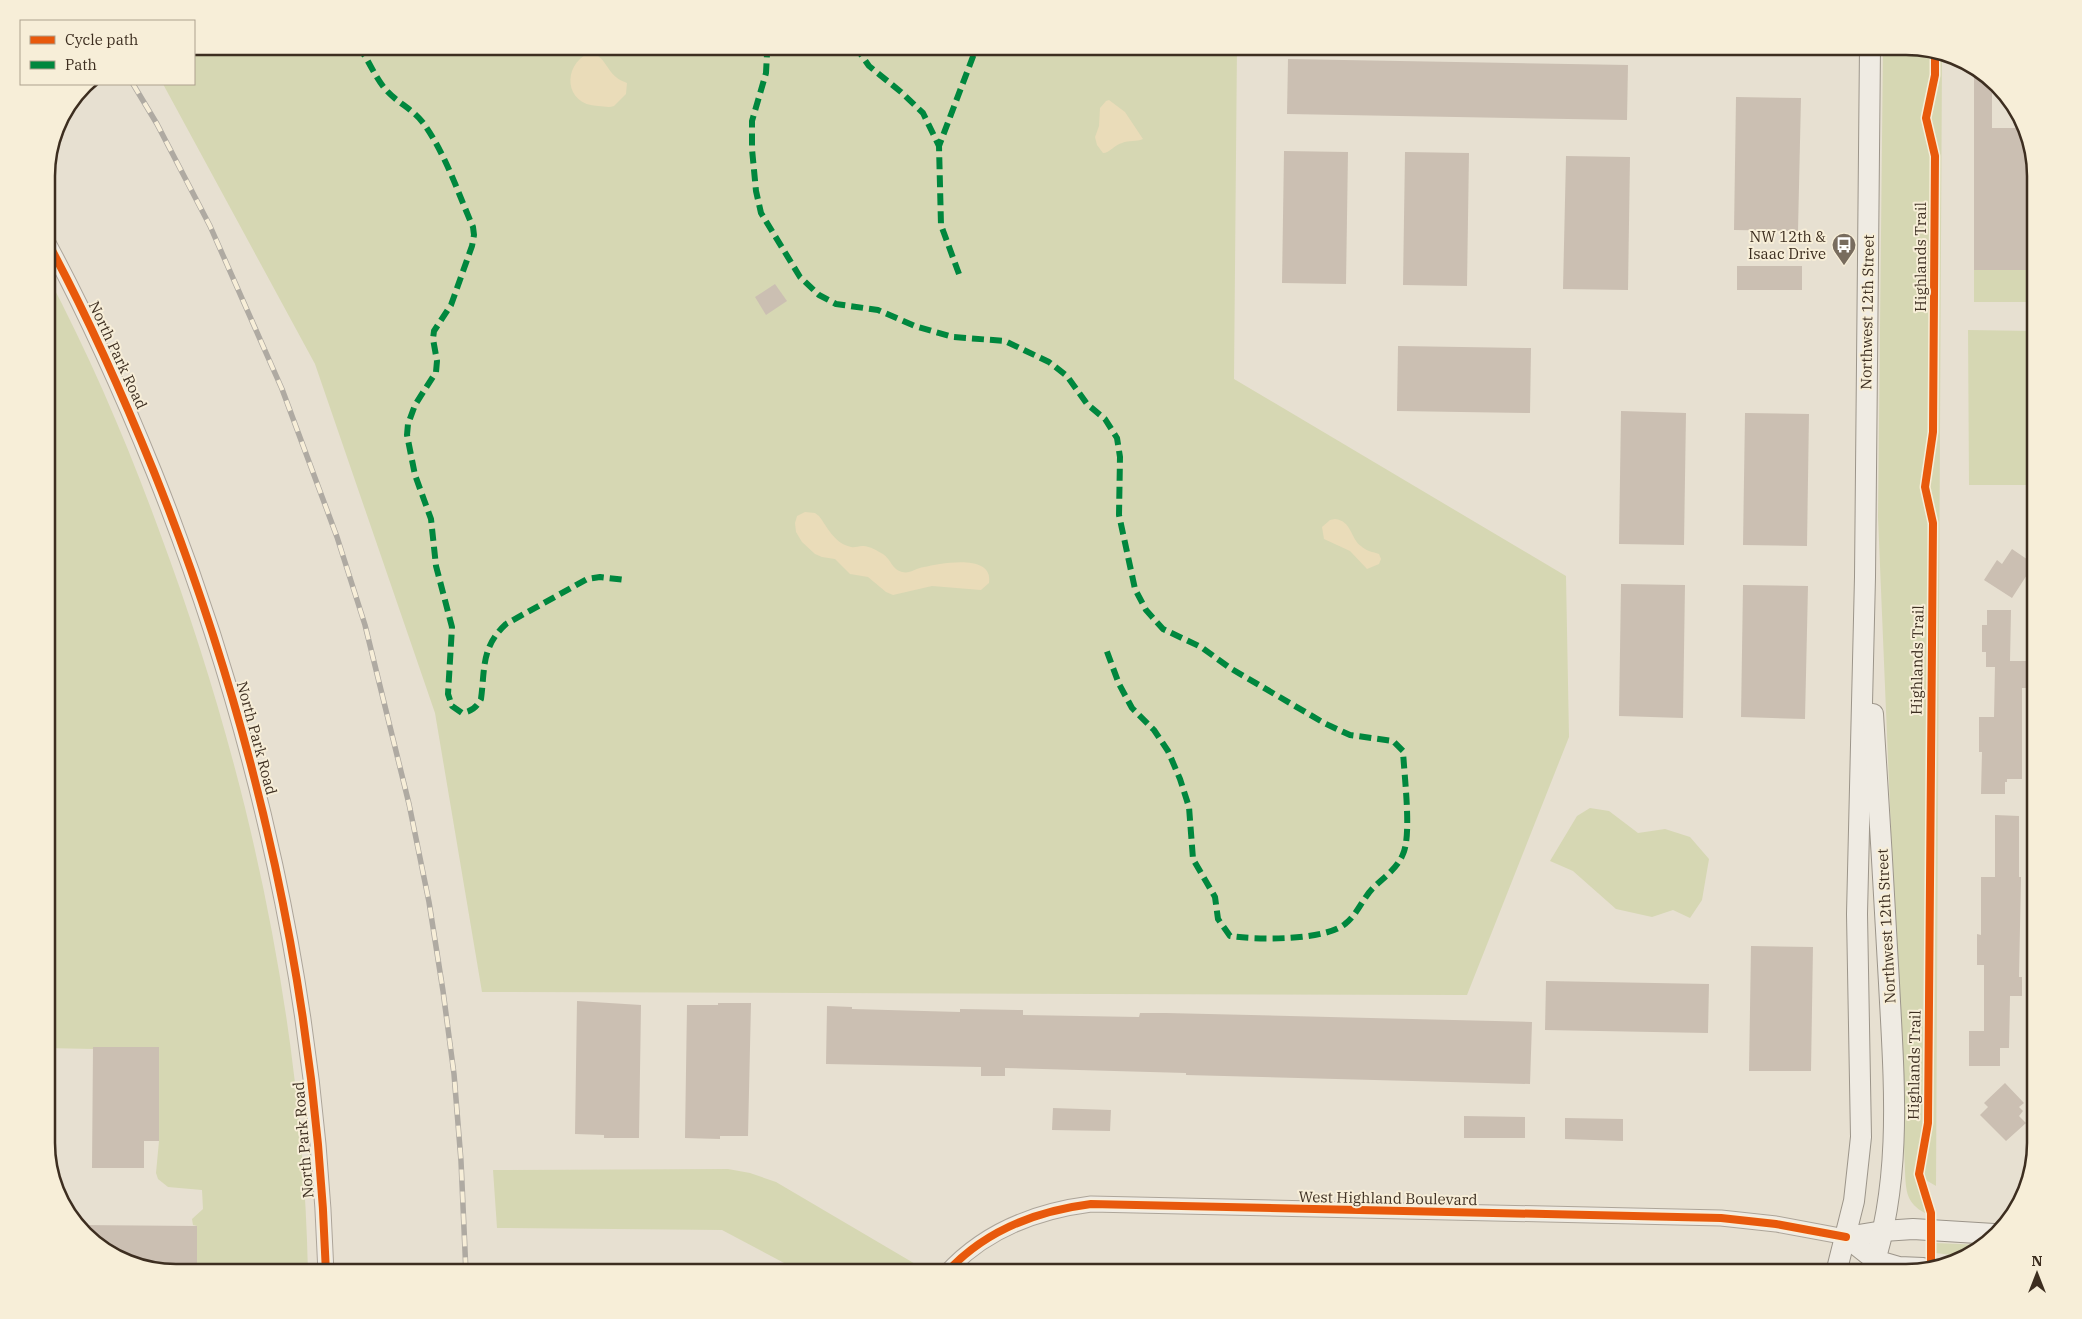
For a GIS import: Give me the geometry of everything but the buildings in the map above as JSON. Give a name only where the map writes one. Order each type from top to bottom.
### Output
[{"type":"main road","name":"Northwest 12th Street","points":[[1838,1264],[1854,1200],[1861,1137],[1857,914],[1865,577],[1870,55]]},
{"type":"main road","name":"Northwest 12th Street","points":[[1865,577],[1893,1062],[1894,1148],[1890,1191],[1883,1231],[1874,1264]]},
{"type":"main road","name":"West Highland Boulevard","points":[[1846,1237],[1883,1231],[1913,1230],[1986,1234]]},
{"type":"main road","name":"West Highland Boulevard","points":[[1846,1237],[1871,1264]]},
{"type":"street","name":"North Park Road","points":[[55,259],[101,348],[135,424],[169,509],[198,586],[225,672],[255,780],[285,918],[309,1064],[321,1186],[325,1264]]},
{"type":"street","name":"West Highland Boulevard","points":[[954,1264],[986,1238],[1032,1217],[1064,1208],[1091,1204],[1696,1217],[1776,1224],[1846,1237]]},
{"type":"green space","points":[[195,55],[1237,55],[1234,379],[1566,576],[1569,737],[1467,995],[482,992],[435,713],[315,364],[164,85],[195,85]]},
{"type":"green space","points":[[1883,55],[1922,56],[1942,61],[1936,1186],[1914,1173],[1924,1203],[1925,1213],[1914,1205],[1908,1196],[1905,1178],[1878,517]],"holes":[[[1928,94],[1928,144],[1922,115]],[[1925,460],[1925,507],[1921,484]]]},
{"type":"green space","points":[[1974,270],[2027,270],[2027,302],[1974,302]]},
{"type":"green space","points":[[55,290],[94,370],[148,500],[191,622],[220,713],[244,804],[265,897],[282,990],[295,1084],[304,1179],[308,1264],[197,1264],[197,1226],[193,1225],[192,1219],[203,1209],[202,1190],[168,1187],[158,1179],[156,1173],[159,1141],[159,1047],[93,1047],[93,1049],[55,1048]]},
{"type":"green space","points":[[1968,330],[2027,331],[2027,485],[1969,485]]},
{"type":"green space","points":[[1590,808],[1609,811],[1638,833],[1665,829],[1690,837],[1709,859],[1702,900],[1690,918],[1673,910],[1652,917],[1616,909],[1573,871],[1550,861],[1577,816]]},
{"type":"green space","points":[[728,1169],[750,1173],[776,1182],[915,1264],[786,1264],[722,1230],[497,1228],[493,1170]]},
{"type":"green space","points":[[1936,1243],[1972,1245],[1952,1255],[1936,1253]]},
{"type":"sand","points":[[586,55],[598,56],[616,77],[627,83],[626,94],[614,106],[606,107],[587,104],[578,99],[573,92],[571,75],[574,66]]},
{"type":"sand","points":[[1109,100],[1125,112],[1143,139],[1122,143],[1103,153],[1097,145],[1095,137],[1099,126],[1100,108]]},
{"type":"sand","points":[[805,512],[815,513],[819,516],[840,542],[851,547],[870,547],[886,556],[899,571],[908,572],[932,565],[965,562],[983,567],[988,574],[989,583],[981,590],[932,586],[893,595],[886,592],[868,577],[850,574],[835,559],[815,554],[802,542],[796,532],[795,523],[797,516]]},
{"type":"sand","points":[[1330,520],[1341,520],[1348,526],[1357,543],[1363,548],[1379,554],[1381,559],[1379,564],[1367,569],[1350,551],[1324,539],[1322,527]]},
{"type":"railway","points":[[134,85],[157,124],[210,226],[282,389],[337,537],[365,625],[409,804],[429,902],[454,1074],[461,1161],[466,1264]]},
{"type":"marked path","points":[[364,55],[383,86],[420,119],[432,136],[445,161],[473,227],[472,246],[451,305],[434,331],[433,339],[437,361],[436,372],[415,405],[408,424],[407,435],[415,475],[431,519],[436,566],[452,627],[448,694],[452,706],[462,713],[473,709],[481,699],[488,650],[492,641],[506,624],[587,579],[600,577],[625,580]]},
{"type":"marked path","points":[[767,55],[766,73],[752,121],[752,149],[756,191],[761,213],[800,277],[819,295],[836,304],[878,310],[915,326],[953,337],[1005,341],[1049,362],[1067,376],[1087,404],[1105,419],[1117,438],[1120,457],[1119,515],[1135,589],[1146,610],[1163,629],[1201,647],[1230,668],[1324,723],[1350,735],[1393,741],[1403,751],[1407,819],[1406,845],[1403,854],[1394,868],[1369,892],[1345,924],[1335,930],[1322,934],[1289,938],[1230,936],[1218,919],[1215,897],[1193,859],[1189,807],[1168,751],[1154,730],[1132,708],[1119,684],[1106,649]]},
{"type":"marked path","points":[[861,55],[869,66],[923,113],[939,146]]},
{"type":"marked path","points":[[959,274],[941,225],[939,146],[974,55]]},
{"type":"cycle path","name":"Highlands Trail","points":[[1931,1262],[1931,1213],[1919,1174],[1928,1123],[1933,523],[1925,487],[1933,432],[1935,156],[1926,118],[1935,75],[1935,59]]},
{"type":"cycle path","points":[[55,256],[104,355],[154,472],[190,568],[223,666],[251,765],[275,865],[295,966],[310,1068],[320,1170],[325,1264]]},
{"type":"cycle path","points":[[955,1264],[977,1245],[1012,1225],[1050,1212],[1091,1204],[1721,1218],[1776,1224],[1846,1237]]},
{"type":"place","name":"NW 12th & Isaac Drive","points":[[1844,266]]}]
